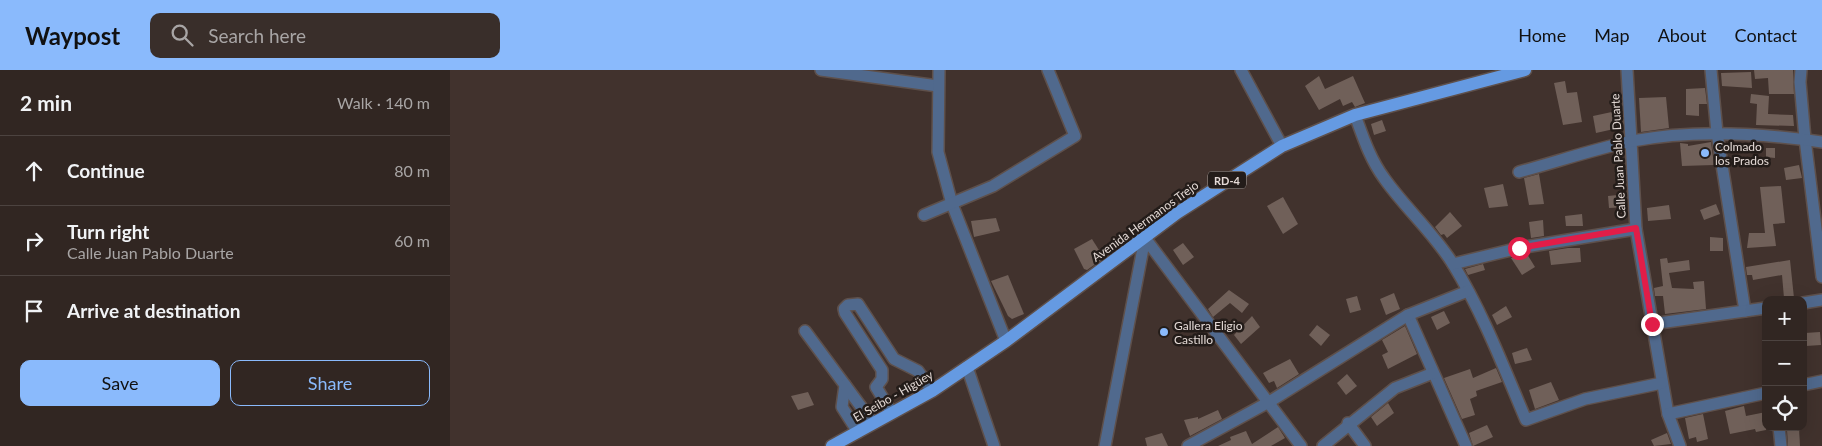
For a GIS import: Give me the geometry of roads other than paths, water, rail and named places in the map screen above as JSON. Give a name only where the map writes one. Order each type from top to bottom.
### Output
[{"type":"main road","name":"Avenida Hermanos Trejo","points":[[967,367],[1006,341],[1177,213],[1282,146],[1355,115],[1525,70]]},
{"type":"main road","name":"El Seibo - Higüey","points":[[832,446],[932,391],[967,367]]},
{"type":"street","points":[[821,70],[938,86]]},
{"type":"street","points":[[939,70],[938,152],[952,204],[1006,341]]},
{"type":"street","points":[[924,215],[993,186],[1076,136],[1048,70]]},
{"type":"street","points":[[1241,70],[1282,146]]},
{"type":"street","name":"Calle Juan Pablo Duarte","points":[[1627,70],[1636,228],[1668,414],[1680,446]]},
{"type":"street","points":[[1711,70],[1718,133],[1746,311]]},
{"type":"street","points":[[1802,70],[1800,82],[1805,139],[1822,277]]},
{"type":"street","points":[[1355,115],[1369,152],[1384,178],[1430,231],[1453,264],[1498,354],[1526,420],[1585,399],[1662,383]]},
{"type":"street","points":[[1519,172],[1632,141],[1718,133],[1805,139],[1822,142]]},
{"type":"street","points":[[1453,264],[1519,248],[1636,228]]},
{"type":"street","points":[[1145,238],[1301,446]]},
{"type":"street","points":[[1105,446],[1145,238]]},
{"type":"street","points":[[1188,446],[1269,402],[1408,315],[1468,291]]},
{"type":"street","points":[[1807,302],[1822,300]]},
{"type":"street","points":[[892,413],[876,387],[882,379],[880,366],[845,313],[844,309],[848,305],[858,304],[894,359],[918,371],[932,391]]},
{"type":"street","points":[[1652,324],[1762,309]]},
{"type":"street","points":[[1408,315],[1466,446]]},
{"type":"street","points":[[805,331],[873,423]]},
{"type":"street","points":[[880,366],[894,359]]},
{"type":"street","points":[[967,367],[994,446]]},
{"type":"street","points":[[1322,446],[1348,423],[1395,388],[1433,373]]},
{"type":"street","points":[[1807,384],[1822,381]]},
{"type":"street","points":[[845,385],[842,406],[858,432]]},
{"type":"street","points":[[1668,414],[1762,394]]},
{"type":"street","points":[[1348,423],[1365,446]]},
{"type":"street","points":[[1779,431],[1781,446]]},
{"type":"place","name":"Colmado los Prados","points":[[1705,153]]},
{"type":"place","name":"Gallera Eligio Castillo","points":[[1164,332]]}]
